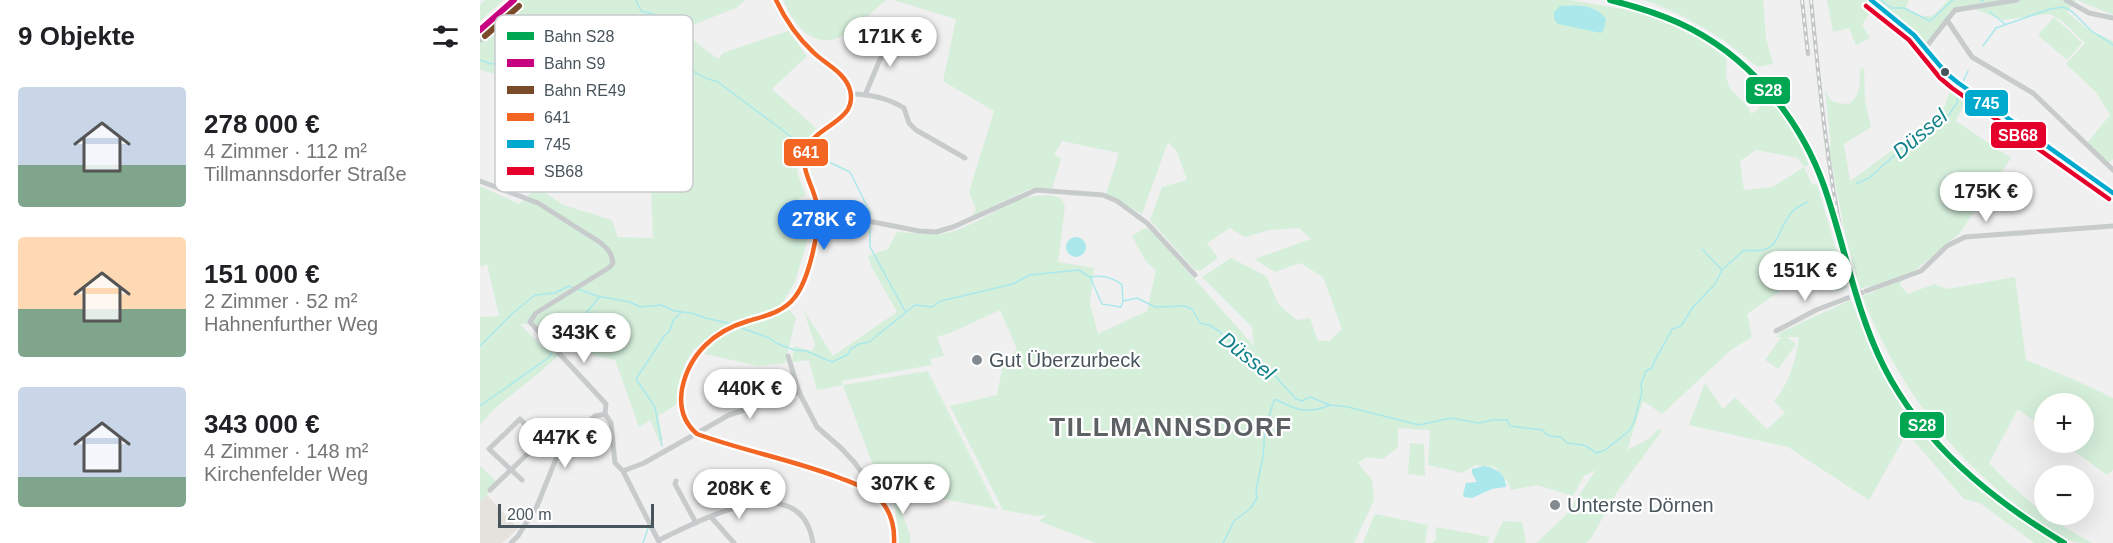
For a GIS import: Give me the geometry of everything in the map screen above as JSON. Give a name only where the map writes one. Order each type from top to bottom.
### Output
[{"type":"main road","points":[[776,0],[789,22],[812,51],[845,78],[851,94],[851,104],[839,122],[815,137],[807,146],[804,160],[807,181],[815,198],[818,213],[807,269],[798,293],[792,302],[777,313],[726,329],[698,350],[685,374],[680,400],[681,410],[688,426],[697,434],[816,469],[870,491],[882,502],[891,517],[894,543]]},
{"type":"main road","points":[[1871,0],[1904,25],[1926,47],[1946,73],[1967,90],[2113,193]]},
{"type":"street","points":[[1926,47],[1955,10],[2017,0]]},
{"type":"street","points":[[2066,0],[2089,13],[2113,18]]},
{"type":"street","points":[[1947,20],[1972,57],[2033,93],[2113,170]]},
{"type":"street","points":[[480,40],[488,34]]},
{"type":"street","points":[[865,95],[889,38],[916,44]]},
{"type":"street","points":[[851,94],[865,95],[895,103],[904,108],[909,123],[916,129],[965,158]]},
{"type":"street","points":[[480,181],[495,187]]},
{"type":"street","points":[[818,213],[936,232],[953,227],[1036,190],[1103,195],[1117,201],[1147,223],[1195,275]]},
{"type":"street","points":[[509,192],[538,203],[606,247],[612,255],[613,263],[610,267],[536,313],[530,322],[606,404],[605,414],[611,423],[615,463],[623,471],[659,542],[696,523],[754,503],[775,502],[790,507],[799,514],[807,526],[813,543]]},
{"type":"street","points":[[1866,291],[1921,271],[1947,246],[1965,237],[2113,226]]},
{"type":"street","points":[[1776,331],[1816,310],[1845,299]]},
{"type":"street","points":[[788,356],[799,392],[817,427],[855,463],[868,482]]},
{"type":"street","points":[[623,471],[644,463],[729,415],[799,392]]},
{"type":"street","points":[[511,543],[537,506],[558,453],[565,442],[595,416],[605,414]]},
{"type":"street","points":[[522,480],[489,449],[520,419],[541,441],[558,453]]},
{"type":"street","points":[[490,490],[541,441]]},
{"type":"street","points":[[676,481],[675,484],[696,523]]},
{"type":"street","points":[[711,518],[734,543]]},
{"type":"shaded area","points":[[487,495],[518,529],[502,543],[480,543],[480,502]]},
{"type":"green space","points":[[485,0],[503,0],[480,21],[480,5]]},
{"type":"green space","points":[[521,0],[746,0],[736,8],[693,25],[693,15],[504,15]]},
{"type":"green space","points":[[783,0],[886,0],[849,31],[838,38],[828,40],[811,36],[804,31],[792,17]]},
{"type":"green space","points":[[893,0],[1570,0],[1646,13],[1696,37],[1727,58],[1726,74],[1730,88],[1747,106],[1751,114],[1758,110],[1762,99],[1776,106],[1799,140],[1809,165],[1804,167],[1812,185],[1817,184],[1847,288],[1836,291],[1819,264],[1747,314],[1752,337],[1731,350],[1662,414],[1643,401],[1627,450],[1649,439],[1658,429],[1662,431],[1617,492],[1592,537],[1586,543],[1536,543],[1565,516],[1596,470],[1584,476],[1573,496],[1537,485],[1511,490],[1508,482],[1495,467],[1475,465],[1462,473],[1428,465],[1430,430],[1398,428],[1398,447],[1383,459],[1367,457],[1358,463],[1372,480],[1374,500],[1354,543],[1096,543],[1039,521],[1047,515],[1037,516],[1003,510],[950,406],[997,395],[1002,369],[1017,349],[1000,310],[937,337],[944,356],[930,359],[932,365],[841,381],[843,385],[817,390],[809,360],[792,362],[794,346],[812,351],[815,345],[804,311],[833,356],[897,312],[871,266],[868,256],[888,249],[897,232],[928,234],[950,232],[970,225],[1008,205],[1034,196],[1047,195],[1061,198],[1065,207],[1058,262],[1094,268],[1090,304],[1098,334],[1147,311],[1156,270],[1147,263],[1132,236],[1145,228],[1151,230],[1254,346],[1252,327],[1202,277],[1231,258],[1266,276],[1279,305],[1297,320],[1310,318],[1318,341],[1330,341],[1342,329],[1323,277],[1300,263],[1275,272],[1254,259],[1311,239],[1299,228],[1270,230],[1245,237],[1230,228],[1207,243],[1218,258],[1200,271],[1194,269],[1150,220],[1162,187],[1187,180],[1177,152],[1168,142],[1142,214],[1106,194],[1119,153],[1062,141],[1054,155],[1061,158],[1052,189],[1030,189],[972,216],[976,209],[969,192],[994,111],[943,81],[956,19]],"holes":[[[1756,150],[1798,158],[1804,167],[1773,187],[1744,190],[1740,161]]]},
{"type":"green space","points":[[1644,0],[1763,0],[1766,38],[1773,64],[1758,67],[1704,28]]},
{"type":"green space","points":[[1827,0],[1909,0],[1906,7],[1920,17],[1934,15],[1948,0],[2076,0],[2067,12],[2086,28],[2113,41],[2113,159],[2109,163],[2087,143],[2110,115],[2096,92],[2066,64],[2085,43],[2062,21],[2050,14],[2003,20],[1974,9],[1951,14],[1926,44],[1900,21],[1872,9],[1862,25],[1870,38],[1856,45],[1849,28],[1833,32]]},
{"type":"green space","points":[[2077,0],[2113,0],[2113,15]]},
{"type":"green space","points":[[2054,17],[2082,43],[2067,60],[2038,35]]},
{"type":"green space","points":[[495,23],[495,74],[480,70],[480,37]]},
{"type":"green space","points":[[788,31],[807,56],[772,89],[816,128],[798,159],[798,174],[806,195],[786,206],[791,229],[809,235],[795,282],[783,302],[796,318],[785,363],[758,366],[701,353],[695,348],[685,363],[677,404],[658,416],[663,440],[659,441],[650,420],[639,427],[615,360],[595,356],[577,339],[495,408],[480,425],[480,317],[499,316],[487,264],[481,267],[480,264],[480,186],[519,204],[532,192],[544,192],[563,205],[612,220],[618,237],[653,238],[651,192],[693,192],[693,40],[718,59],[723,53]],"holes":[[[520,324],[536,324],[552,341],[543,348]]]},
{"type":"green space","points":[[1864,68],[1865,100],[1871,127],[1844,144],[1850,181],[1927,125],[1945,106],[1952,85],[1968,96],[1956,121],[2011,158],[1959,234],[1899,284],[1908,294],[1934,284],[1947,289],[2015,277],[2026,360],[2113,398],[2113,470],[2107,475],[2077,453],[2094,453],[2094,393],[2034,393],[2034,421],[2018,409],[1989,463],[2034,505],[2034,518],[1993,486],[1969,463],[1926,413],[1891,358],[1862,296],[1876,291],[1869,286],[1860,289],[1846,238],[1828,146],[1831,146],[1825,88],[1828,97],[1833,101],[1849,104],[1858,92],[1860,69]]},
{"type":"green space","points":[[1851,300],[1882,373],[1909,417],[1968,478],[2014,514],[2058,543],[2034,543],[1980,503],[1964,499],[1907,433],[1869,500],[1788,447],[1689,425],[1705,383],[1723,409],[1735,397],[1767,429],[1785,413],[1774,401],[1791,371],[1799,337],[1787,337],[1796,344],[1778,369],[1765,360],[1781,337],[1776,337],[1781,332]]},
{"type":"green space","points":[[928,371],[997,509],[889,489],[877,476],[843,385]]},
{"type":"green space","points":[[1410,443],[1424,444],[1425,476],[1408,474]]},
{"type":"green space","points":[[480,466],[498,483],[480,502]]},
{"type":"green space","points":[[888,496],[896,496],[911,538],[910,543],[899,543],[895,507]]},
{"type":"green space","points":[[1375,514],[1428,525],[1425,543],[1363,543]]},
{"type":"green space","points":[[1503,521],[1522,522],[1526,543],[1493,543]]},
{"type":"green space","points":[[2043,525],[2062,525],[2092,543],[2074,542]]},
{"type":"green space","points":[[1436,527],[1490,537],[1487,543],[1432,543],[1436,540]]},
{"type":"water","points":[[1560,6],[1585,6],[1596,10],[1606,19],[1604,29],[1601,33],[1558,24],[1554,19],[1554,12]]},
{"type":"water","points":[[1072,237],[1080,237],[1086,243],[1086,251],[1080,257],[1072,257],[1066,251],[1066,243]]},
{"type":"water","points":[[1484,466],[1500,472],[1506,482],[1506,487],[1492,489],[1472,498],[1464,497],[1466,483],[1477,482],[1472,469]]},
{"type":"waterway","points":[[636,0],[641,11],[656,15]]},
{"type":"waterway","points":[[1881,0],[1891,8],[1904,8],[1930,21],[1953,0]]},
{"type":"waterway","name":"Düssel","points":[[1983,46],[1996,28],[2050,9],[2063,7],[2072,11],[2093,32],[2113,45]]},
{"type":"waterway","points":[[1990,12],[2005,24]]},
{"type":"waterway","points":[[480,60],[495,63]]},
{"type":"waterway","points":[[693,71],[718,82],[797,141]]},
{"type":"waterway","name":"Düssel","points":[[1962,84],[1968,71]]},
{"type":"waterway","name":"Düssel","points":[[1856,184],[1869,178],[1906,145],[1948,116],[1957,103],[1960,88]]},
{"type":"waterway","points":[[816,156],[850,172],[871,214]]},
{"type":"waterway","name":"Düssel","points":[[739,327],[794,350],[806,351],[832,362],[847,355],[859,344],[869,342],[915,305],[932,307],[941,301],[1013,284],[1029,275],[1079,270],[1090,277],[1102,304],[1121,307],[1123,301],[1137,298],[1155,307],[1184,306],[1192,309],[1200,323],[1219,331],[1232,343],[1241,346],[1249,356],[1265,365],[1296,399],[1302,401],[1310,397],[1330,405],[1348,407],[1419,425],[1451,418],[1478,423],[1507,420],[1510,426],[1543,430],[1550,436],[1561,437],[1567,443],[1584,445],[1597,453],[1605,450],[1629,431],[1634,422],[1642,392],[1641,384],[1646,371],[1652,368],[1672,329],[1681,326],[1693,307],[1715,284],[1722,270],[1744,250],[1756,251],[1771,246],[1791,213],[1807,202]]},
{"type":"waterway","points":[[870,225],[870,247],[905,311]]},
{"type":"waterway","points":[[1702,249],[1722,270]]},
{"type":"waterway","points":[[1090,277],[1107,277],[1119,282],[1122,285],[1123,300]]},
{"type":"waterway","name":"Düssel","points":[[480,346],[514,312],[535,295],[555,293],[569,286],[574,288]]},
{"type":"waterway","name":"Düssel","points":[[578,289],[597,296],[630,302],[640,307],[661,305],[674,311],[732,324]]},
{"type":"waterway","name":"Düssel","points":[[561,344],[600,296]]},
{"type":"waterway","points":[[662,446],[655,407],[636,379],[669,332],[674,319],[681,313]]},
{"type":"waterway","name":"Düssel","points":[[480,406],[552,353]]},
{"type":"waterway","points":[[1223,543],[1234,521],[1250,509],[1257,498],[1256,490],[1263,457],[1265,430],[1274,400],[1303,410],[1315,410],[1330,405]]},
{"type":"waterway","points":[[643,543],[648,528]]},
{"type":"tunnel","points":[[1845,299],[1866,291]]},
{"type":"railway","points":[[1802,0],[1808,54]]},
{"type":"railway","points":[[1811,0],[1820,91],[1843,241]]},
{"type":"railway","points":[[1845,247],[1855,289]]},
{"type":"rail line","name":"S9","points":[[497,15],[514,0]]},
{"type":"rail line","name":"S28","points":[[1610,0],[1662,16],[1704,36],[1727,52],[1768,90],[1800,135],[1813,160],[1824,186],[1865,323],[1884,367],[1900,395],[1918,421],[1961,467],[2011,508],[2064,543]]},
{"type":"rail line","name":"RE49","points":[[509,15],[519,6]]},
{"type":"rail line","name":"S9","points":[[480,30],[495,17]]},
{"type":"rail line","name":"RE49","points":[[485,36],[495,27]]},
{"type":"transit line","name":"641","points":[[776,0],[787,21],[802,40],[844,78],[850,90],[851,100],[843,116],[812,140],[805,155],[805,170],[815,198],[818,215],[813,252],[800,289],[791,302],[780,310],[736,325],[705,346],[690,365],[685,376],[681,396],[682,408],[685,419],[697,434],[822,472],[873,493],[882,501],[888,512],[894,530],[894,543]]},
{"type":"transit line","name":"745","points":[[1871,0],[1914,35],[1946,73],[1957,82],[2113,193]]},
{"type":"transit line","name":"SB68","points":[[1866,6],[1909,40],[1940,78],[1952,88],[2109,199]]},
{"type":"place","name":"Gut Überzurbeck","points":[[977,360]]},
{"type":"place","name":"Unterste Dörnen","points":[[1555,505]]},
{"type":"district","name":"TILLMANNSDORF","points":[[1171,427]]}]
